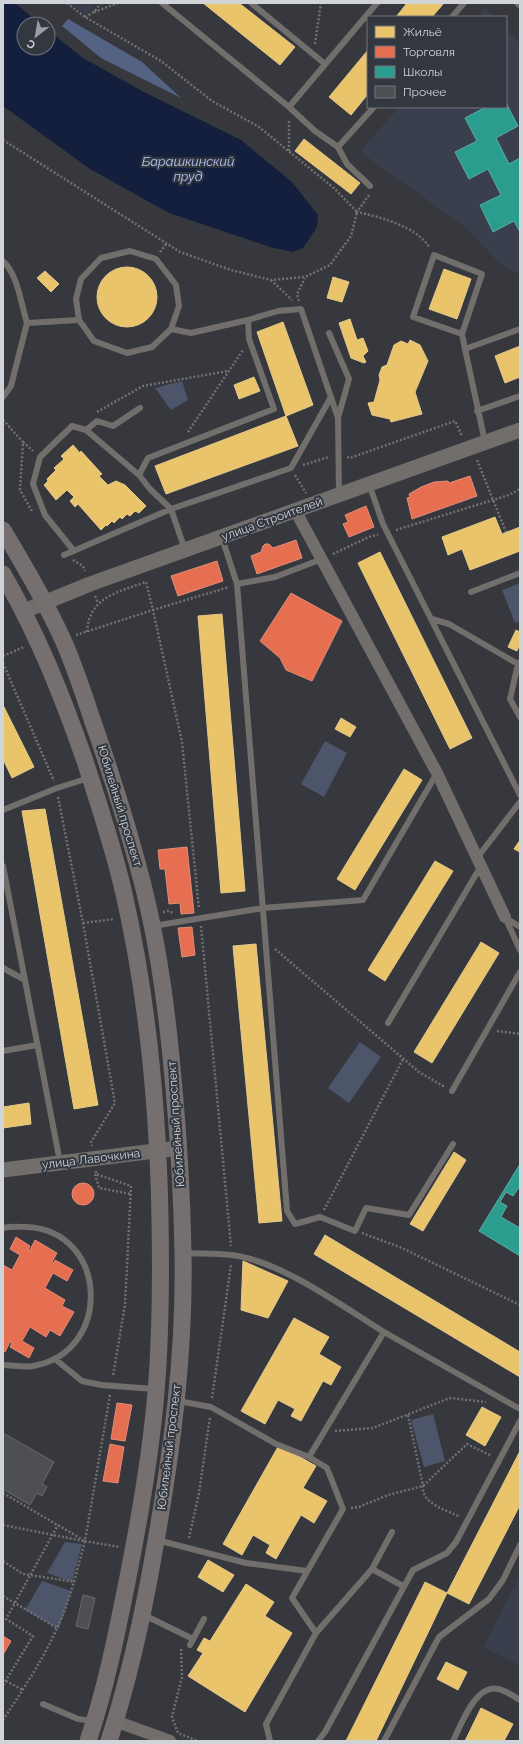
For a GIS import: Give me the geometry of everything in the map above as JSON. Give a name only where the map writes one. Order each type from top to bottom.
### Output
[{"type":"main road","name":"Юбилейный проспект","points":[[3,530],[62,638],[112,774],[143,886],[152,926],[168,1019],[179,1148],[183,1253],[181,1329],[176,1401],[167,1478],[157,1540],[131,1663],[109,1741]]},
{"type":"main road","name":"Юбилейный проспект","points":[[3,574],[40,643],[66,707],[90,778],[123,892],[134,945],[148,1034],[159,1150],[162,1292],[157,1389],[138,1526],[119,1622],[88,1741]]},
{"type":"street","name":"улица Строителей","points":[[24,611],[90,584],[520,430]]},
{"type":"street","points":[[295,510],[437,773],[505,917]]},
{"type":"street","name":"улица Лавочкина","points":[[3,1170],[179,1148]]},
{"type":"street","points":[[115,1721],[170,1741]]},
{"type":"lane","points":[[162,3],[289,107],[315,131],[338,147],[347,164],[370,186]]},
{"type":"lane","points":[[251,3],[325,64]]},
{"type":"lane","points":[[289,107],[376,3]]},
{"type":"lane","points":[[453,16],[464,3]]},
{"type":"lane","points":[[517,3],[520,6]]},
{"type":"lane","points":[[338,147],[373,108]]},
{"type":"lane","points":[[130,251],[156,259],[176,285],[179,306],[171,329],[152,347],[127,353],[94,341],[79,320],[76,299],[81,279],[101,258],[130,251]]},
{"type":"lane","points":[[462,334],[413,317],[434,255],[482,274],[462,334],[477,411],[485,442]]},
{"type":"lane","points":[[3,261],[7,265],[17,287],[26,323],[11,386],[3,397]]},
{"type":"lane","points":[[171,329],[191,333],[248,320],[278,311],[301,309],[338,418]]},
{"type":"lane","points":[[26,323],[79,320]]},
{"type":"lane","points":[[139,475],[148,458],[274,409],[250,339],[248,320]]},
{"type":"lane","points":[[464,349],[520,328]]},
{"type":"lane","points":[[329,333],[349,379],[338,418],[339,495]]},
{"type":"lane","points":[[477,411],[520,396]]},
{"type":"lane","points":[[64,555],[171,509],[291,468],[331,397]]},
{"type":"lane","points":[[86,430],[97,421],[113,426],[140,408]]},
{"type":"lane","points":[[74,551],[45,515],[33,484],[40,457],[72,426],[86,430],[139,475],[150,489],[171,509],[186,550]]},
{"type":"lane","points":[[369,484],[388,533],[520,795]]},
{"type":"lane","points":[[222,538],[237,584],[287,1211],[294,1224],[320,1217],[355,1231],[366,1208],[409,1215],[453,1144]]},
{"type":"lane","points":[[237,584],[275,577],[322,560]]},
{"type":"lane","points":[[471,592],[520,573]]},
{"type":"lane","points":[[432,619],[449,624],[519,663],[510,699],[520,717]]},
{"type":"lane","points":[[152,926],[263,908],[362,900],[437,773]]},
{"type":"lane","points":[[3,810],[57,788],[90,778]]},
{"type":"lane","points":[[388,1023],[479,862],[520,802]]},
{"type":"lane","points":[[3,866],[60,1162]]},
{"type":"lane","points":[[505,917],[520,927]]},
{"type":"lane","points":[[505,917],[520,950]]},
{"type":"lane","points":[[3,968],[25,980]]},
{"type":"lane","points":[[452,1091],[520,972]]},
{"type":"lane","points":[[3,1050],[37,1045]]},
{"type":"lane","points":[[3,1228],[39,1228],[55,1234],[68,1244],[80,1257],[88,1273],[92,1293],[90,1312],[84,1329],[70,1348],[55,1359],[33,1366],[3,1364]]},
{"type":"lane","points":[[183,1253],[232,1254],[267,1264],[290,1275],[384,1332],[520,1409]]},
{"type":"lane","points":[[310,1457],[323,1432],[384,1332]]},
{"type":"lane","points":[[55,1359],[82,1380],[93,1384],[157,1389]]},
{"type":"lane","points":[[176,1401],[211,1407],[276,1444],[310,1457],[328,1468],[343,1509],[292,1598],[316,1633]]},
{"type":"lane","points":[[318,1741],[325,1732],[413,1570],[447,1552],[456,1542],[520,1421]]},
{"type":"lane","points":[[270,1741],[266,1724],[316,1633],[372,1569],[392,1532]]},
{"type":"lane","points":[[157,1540],[246,1563],[307,1572]]},
{"type":"lane","points":[[384,1741],[439,1637],[490,1599],[503,1580],[520,1545]]},
{"type":"lane","points":[[372,1569],[403,1586]]},
{"type":"lane","points":[[142,1614],[193,1639]]},
{"type":"lane","points":[[190,1645],[204,1618]]},
{"type":"lane","points":[[453,1741],[477,1695],[487,1689],[498,1688],[520,1700]]},
{"type":"lane","points":[[43,1704],[78,1719],[94,1721]]},
{"type":"path","points":[[67,3],[85,17],[161,61],[212,101],[259,127],[334,188],[357,212],[400,224],[425,240],[434,255]]},
{"type":"path","points":[[94,12],[101,3]]},
{"type":"path","points":[[85,17],[118,3]]},
{"type":"path","points":[[314,54],[321,3]]},
{"type":"path","points":[[289,107],[289,151]]},
{"type":"path","points":[[3,140],[180,252],[231,270],[271,280],[306,278],[330,265],[351,236],[357,212],[369,195],[370,186]]},
{"type":"path","points":[[301,309],[297,294],[306,278]]},
{"type":"path","points":[[271,280],[301,309]]},
{"type":"path","points":[[178,446],[250,339]]},
{"type":"path","points":[[72,426],[143,386],[228,371]]},
{"type":"path","points":[[291,468],[338,454],[350,458],[455,421],[463,438]]},
{"type":"path","points":[[22,442],[40,457]]},
{"type":"path","points":[[476,458],[506,532]]},
{"type":"path","points":[[322,560],[371,536],[388,533],[493,500],[520,489]]},
{"type":"path","points":[[87,632],[90,618],[98,603],[115,594],[146,582],[153,610],[237,584]]},
{"type":"path","points":[[266,941],[419,1072],[452,1091]]},
{"type":"path","points":[[487,1030],[520,1034]]},
{"type":"path","points":[[320,1217],[404,1058]]},
{"type":"path","points":[[96,1174],[98,1188],[131,1194]]},
{"type":"path","points":[[355,1231],[402,1248],[520,1306]]},
{"type":"path","points":[[323,1432],[373,1428],[450,1398],[480,1400],[494,1404]]},
{"type":"path","points":[[408,1415],[423,1486],[422,1492],[426,1500],[467,1521]]},
{"type":"path","points":[[343,1509],[359,1507],[388,1495],[423,1486],[467,1444],[499,1460]]},
{"type":"path","points":[[3,1493],[85,1541]]},
{"type":"path","points":[[3,1525],[85,1541]]},
{"type":"path","points":[[3,1685],[32,1636],[6,1619],[58,1525]]},
{"type":"path","points":[[3,1720],[23,1690],[57,1628],[74,1582],[85,1541]]},
{"type":"path","points":[[3,1561],[22,1574],[74,1582]]},
{"type":"path","points":[[3,1596],[57,1628]]},
{"type":"path","points":[[181,1633],[182,1676],[172,1717],[178,1733],[198,1741]]},
{"type":"path","points":[[6,1681],[23,1690]]},
{"type":"shaded area","points":[[71,3],[96,3],[86,15]]},
{"type":"shaded area","points":[[485,8],[493,16],[479,16]]},
{"type":"shaded area","points":[[68,19],[142,62],[181,98],[101,58],[62,26]]},
{"type":"shaded area","points":[[507,30],[520,44],[520,274],[500,264],[468,229],[360,152],[398,108],[507,108]]},
{"type":"shaded area","points":[[182,381],[188,400],[171,410],[155,388]]},
{"type":"shaded area","points":[[520,583],[520,621],[515,623],[502,590]]},
{"type":"shaded area","points":[[325,741],[347,753],[324,797],[301,784]]},
{"type":"shaded area","points":[[360,1042],[381,1057],[349,1103],[328,1088]]},
{"type":"shaded area","points":[[433,1414],[445,1461],[424,1467],[411,1420]]},
{"type":"shaded area","points":[[65,1542],[82,1544],[72,1582],[47,1573]]},
{"type":"shaded area","points":[[520,1575],[520,1665],[483,1647]]},
{"type":"shaded area","points":[[42,1581],[71,1591],[59,1629],[25,1610]]},
{"type":"water","name":"Барашкинский пруд","points":[[3,3],[15,3],[30,16],[16,16],[16,56],[56,56],[56,36],[83,58],[142,91],[241,140],[292,182],[318,215],[317,227],[303,248],[293,252],[270,247],[169,213],[90,169],[3,106]]},
{"type":"building: Жильё","points":[[203,3],[239,3],[295,47],[280,65]]},
{"type":"building: Жильё","points":[[407,3],[444,3],[433,16],[397,16]]},
{"type":"building: Жильё","points":[[367,51],[367,95],[351,115],[329,97]]},
{"type":"building: Жильё","points":[[304,139],[360,183],[351,194],[295,151]]},
{"type":"building: Жильё","points":[[127,267],[143,272],[148,276],[152,281],[157,297],[152,313],[148,318],[143,322],[127,327],[111,322],[106,318],[102,313],[97,297],[102,281],[106,276],[111,272]]},
{"type":"building: Жильё","points":[[444,269],[471,279],[457,319],[429,309]]},
{"type":"building: Жильё","points":[[45,271],[59,284],[51,292],[37,278]]},
{"type":"building: Жильё","points":[[333,277],[349,282],[342,302],[327,298]]},
{"type":"building: Жильё","points":[[350,319],[357,340],[363,338],[368,351],[363,356],[366,362],[364,363],[351,358],[339,323]]},
{"type":"building: Жильё","points":[[283,322],[313,405],[286,416],[257,332]]},
{"type":"building: Жильё","points":[[410,340],[420,345],[428,361],[415,392],[422,414],[391,422],[390,419],[372,415],[368,403],[374,402],[380,380],[379,375],[382,367],[387,365],[394,345],[401,341],[408,344]]},
{"type":"building: Жильё","points":[[520,346],[520,377],[505,383],[495,356]]},
{"type":"building: Жильё","points":[[254,377],[260,391],[239,399],[234,385]]},
{"type":"building: Жильё","points":[[286,416],[298,446],[166,494],[155,466]]},
{"type":"building: Жильё","points":[[73,445],[80,453],[81,451],[102,474],[99,476],[108,485],[116,481],[125,485],[146,506],[139,513],[135,511],[130,516],[127,514],[122,519],[120,517],[114,523],[112,521],[101,530],[78,504],[75,507],[70,501],[74,497],[67,490],[56,500],[44,485],[48,481],[47,479],[56,470],[54,468],[64,459],[61,456]]},
{"type":"building: Жильё","points":[[495,517],[502,534],[520,527],[520,551],[470,570],[462,549],[448,555],[442,537]]},
{"type":"building: Жильё","points":[[380,552],[472,738],[450,749],[358,563]]},
{"type":"building: Жильё","points":[[222,614],[245,891],[221,893],[198,616]]},
{"type":"building: Жильё","points":[[516,630],[520,632],[520,643],[517,651],[508,647]]},
{"type":"building: Жильё","points":[[3,705],[34,767],[12,778],[3,759]]},
{"type":"building: Жильё","points":[[341,718],[356,727],[350,737],[335,729]]},
{"type":"building: Жильё","points":[[404,769],[422,780],[355,890],[337,879]]},
{"type":"building: Жильё","points":[[45,809],[98,1105],[74,1109],[22,811]]},
{"type":"building: Жильё","points":[[520,840],[520,852],[514,849]]},
{"type":"building: Жильё","points":[[435,861],[453,871],[385,981],[368,970]]},
{"type":"building: Жильё","points":[[481,942],[499,953],[432,1063],[414,1052]]},
{"type":"building: Жильё","points":[[256,944],[282,1221],[259,1223],[233,946]]},
{"type":"building: Жильё","points":[[29,1103],[31,1124],[3,1128],[3,1107]]},
{"type":"building: Жильё","points":[[454,1152],[466,1160],[423,1231],[410,1224]]},
{"type":"building: Жильё","points":[[325,1235],[520,1352],[520,1377],[314,1254]]},
{"type":"building: Жильё","points":[[243,1261],[288,1281],[268,1318],[241,1310]]},
{"type":"building: Жильё","points":[[294,1318],[329,1337],[319,1354],[341,1367],[331,1385],[323,1381],[301,1421],[291,1416],[295,1409],[278,1400],[265,1424],[241,1411]]},
{"type":"building: Жильё","points":[[482,1407],[501,1417],[485,1446],[466,1435]]},
{"type":"building: Жильё","points":[[279,1445],[316,1466],[303,1488],[327,1501],[314,1523],[301,1515],[276,1559],[266,1553],[270,1545],[253,1535],[242,1555],[223,1544]]},
{"type":"building: Жильё","points":[[520,1451],[520,1505],[469,1604],[447,1593]]},
{"type":"building: Жильё","points":[[208,1560],[234,1575],[223,1592],[198,1577]]},
{"type":"building: Жильё","points":[[425,1582],[447,1593],[376,1741],[346,1741]]},
{"type":"building: Жильё","points":[[246,1584],[274,1602],[265,1616],[292,1633],[245,1712],[188,1676],[203,1653],[197,1650],[204,1638],[210,1641]]},
{"type":"building: Жильё","points":[[446,1662],[467,1672],[458,1690],[437,1679]]},
{"type":"building: Жильё","points":[[481,1708],[513,1724],[504,1741],[465,1741]]},
{"type":"building: Торговля","points":[[470,476],[477,496],[412,519],[407,498],[410,497],[409,494],[434,482],[448,481],[449,483]]},
{"type":"building: Торговля","points":[[366,506],[374,527],[349,537],[343,524],[348,522],[345,515]]},
{"type":"building: Торговля","points":[[296,540],[302,558],[257,574],[251,556],[261,552],[265,544],[269,544],[273,548]]},
{"type":"building: Торговля","points":[[217,561],[223,581],[178,596],[171,576]]},
{"type":"building: Торговля","points":[[291,593],[342,621],[312,681],[286,670],[280,658],[260,641]]},
{"type":"building: Торговля","points":[[187,847],[194,913],[181,914],[180,903],[169,904],[165,869],[160,869],[158,850]]},
{"type":"building: Торговля","points":[[192,927],[195,955],[182,957],[178,928]]},
{"type":"building: Торговля","points":[[83,1183],[91,1186],[94,1194],[91,1202],[83,1205],[75,1202],[72,1194],[75,1186]]},
{"type":"building: Торговля","points":[[16,1237],[30,1246],[28,1250],[30,1250],[35,1240],[57,1253],[52,1262],[54,1263],[55,1260],[73,1270],[67,1281],[53,1273],[45,1288],[65,1300],[62,1306],[74,1312],[60,1336],[50,1330],[46,1337],[30,1327],[22,1341],[34,1348],[29,1358],[10,1347],[12,1343],[10,1342],[5,1352],[3,1351],[3,1265],[12,1270],[20,1255],[10,1249]]},
{"type":"building: Торговля","points":[[117,1403],[132,1405],[125,1441],[111,1439]]},
{"type":"building: Торговля","points":[[110,1444],[124,1447],[118,1483],[103,1481]]},
{"type":"building: Торговля","points":[[3,1636],[11,1641],[3,1655]]},
{"type":"building: Школы","points":[[507,105],[518,126],[496,138],[509,164],[520,158],[520,232],[514,221],[493,232],[480,205],[501,195],[488,169],[469,179],[455,152],[477,141],[465,118],[484,108],[507,108]]},
{"type":"building: Школы","points":[[520,1164],[520,1186],[513,1196],[506,1192],[500,1202],[507,1206],[501,1217],[520,1228],[520,1256],[479,1231]]},
{"type":"building: Прочее","points":[[3,1433],[54,1462],[42,1484],[47,1487],[42,1496],[37,1493],[30,1505],[3,1489]]},
{"type":"building: Прочее","points":[[83,1595],[95,1598],[88,1629],[76,1626]]}]
